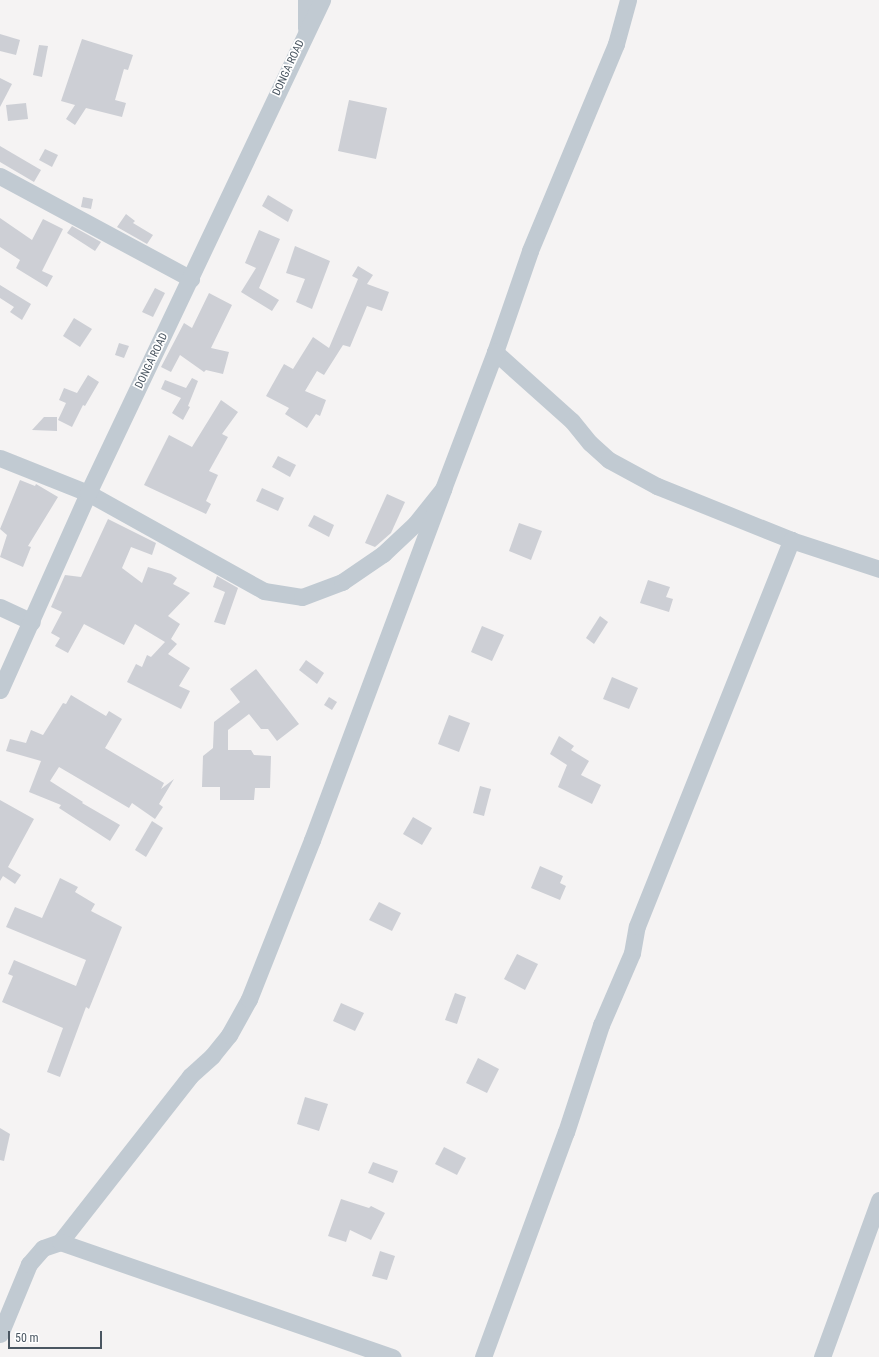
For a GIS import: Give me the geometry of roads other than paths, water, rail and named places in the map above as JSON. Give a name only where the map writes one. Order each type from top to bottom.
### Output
[{"type":"street","points":[[306,0],[306,33]]},
{"type":"street","name":"DONGA ROAD","points":[[0,690],[32,622],[88,493],[192,278],[322,0]]},
{"type":"street","points":[[0,1334],[29,1264],[43,1248],[60,1242],[190,1076],[217,1051],[229,1035],[249,998],[312,840],[495,352],[530,251],[616,44],[628,0]]},
{"type":"street","points":[[0,176],[192,278]]},
{"type":"street","points":[[495,352],[572,421],[590,443],[609,460],[657,486],[791,540],[879,569]]},
{"type":"street","points":[[0,458],[88,493],[264,591],[302,597],[342,582],[383,554],[415,524],[443,489]]},
{"type":"street","points":[[483,1357],[563,1139],[601,1025],[632,952],[636,926],[791,540]]},
{"type":"street","points":[[0,607],[32,622]]},
{"type":"street","points":[[822,1357],[879,1200]]},
{"type":"street","points":[[60,1242],[393,1357]]}]
